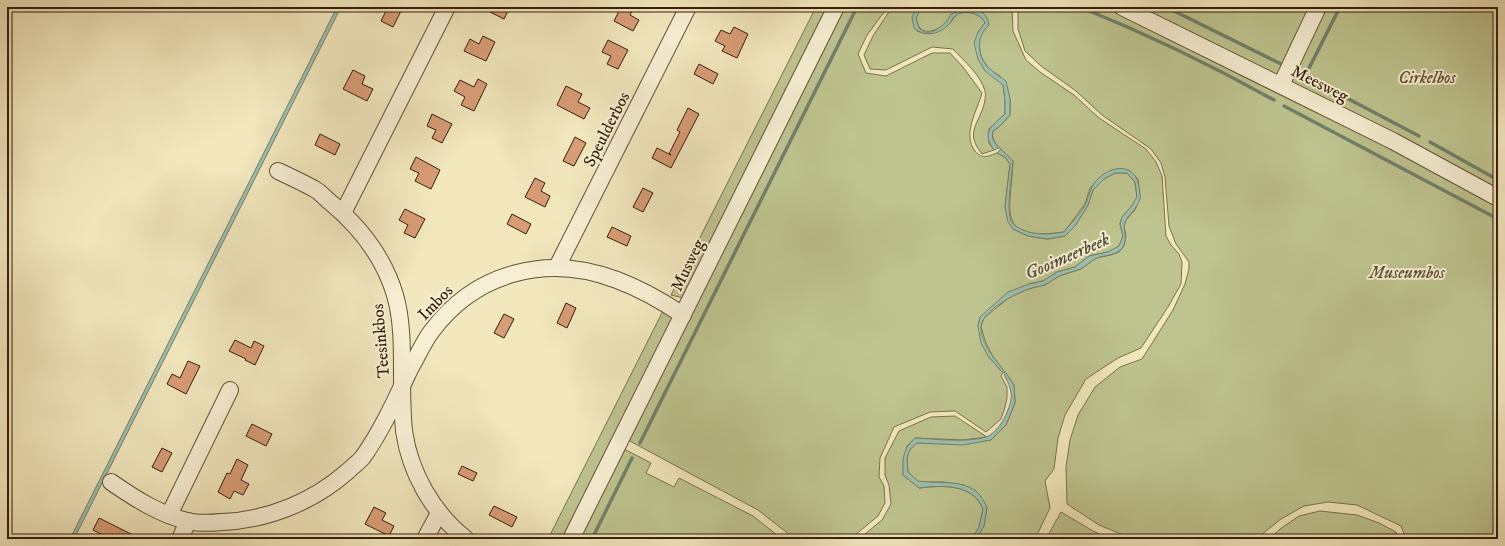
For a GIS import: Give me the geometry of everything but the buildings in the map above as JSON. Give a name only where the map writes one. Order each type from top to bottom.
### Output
[{"type":"street","points":[[343,213],[446,7]]},
{"type":"street","name":"Speulderbos","points":[[557,267],[688,7]]},
{"type":"street","name":"Musweg","points":[[571,539],[836,7]]},
{"type":"street","name":"Meesweg","points":[[1122,7],[1393,141],[1498,198]]},
{"type":"street","points":[[1281,85],[1318,7]]},
{"type":"street","name":"Teesinkbos","points":[[111,482],[128,494],[169,515],[188,521],[211,523],[238,521],[270,515],[301,502],[338,480],[362,458],[380,431],[402,386],[401,331],[396,296],[387,274],[370,244],[343,213],[317,191],[278,171]]},
{"type":"street","name":"Imbos","points":[[402,386],[430,333],[459,302],[474,291],[503,276],[557,267],[591,272],[617,280],[657,298],[683,315]]},
{"type":"street","points":[[402,386],[404,432],[409,453],[420,481],[439,514],[452,528],[466,539]]},
{"type":"street","points":[[169,515],[230,390]]},
{"type":"street","points":[[426,539],[439,514]]},
{"type":"street","points":[[180,539],[188,521]]},
{"type":"green space","points":[[816,7],[832,7],[688,299],[671,295]]},
{"type":"green space","points":[[843,7],[888,7],[867,35],[858,54],[866,73],[886,76],[932,53],[950,53],[963,67],[982,93],[970,130],[971,144],[975,151],[981,156],[988,156],[997,153],[1005,157],[1010,164],[1005,207],[1013,229],[1028,236],[1047,239],[1065,236],[1075,226],[1088,205],[1093,190],[1104,179],[1115,173],[1127,173],[1135,182],[1137,198],[1122,217],[1120,224],[1123,236],[1119,246],[1108,252],[1089,256],[1075,267],[1057,272],[1043,281],[1029,284],[980,317],[978,326],[988,356],[1003,373],[1001,376],[1007,387],[1007,398],[1001,419],[986,432],[955,411],[930,412],[894,427],[880,458],[879,477],[884,486],[885,503],[878,516],[850,539],[795,539],[758,510],[628,440]]},
{"type":"green space","points":[[892,7],[917,7],[913,17],[917,31],[921,33],[934,33],[942,30],[955,16],[962,12],[976,14],[983,20],[985,23],[978,32],[978,59],[1003,85],[1005,100],[1005,114],[989,129],[989,143],[994,150],[982,154],[974,139],[975,127],[985,100],[985,92],[976,73],[953,49],[932,47],[886,70],[870,69],[864,55],[873,36]]},
{"type":"green space","points":[[921,7],[1012,7],[1013,31],[1026,60],[1040,72],[1074,95],[1099,118],[1146,149],[1156,162],[1162,176],[1166,236],[1171,245],[1179,254],[1182,262],[1181,284],[1141,348],[1118,358],[1086,379],[1065,415],[1058,438],[1054,469],[1045,481],[1050,508],[1035,539],[976,539],[984,526],[987,507],[964,485],[943,482],[918,482],[908,472],[907,463],[909,452],[910,449],[917,443],[991,440],[1006,425],[1015,403],[1014,385],[992,355],[985,341],[981,326],[984,318],[1011,296],[1031,288],[1045,285],[1059,276],[1081,269],[1096,258],[1119,252],[1124,246],[1126,236],[1124,226],[1126,220],[1135,210],[1140,198],[1138,179],[1129,170],[1112,170],[1101,177],[1090,188],[1085,204],[1064,232],[1042,234],[1026,232],[1017,227],[1012,219],[1010,208],[1013,161],[999,148],[993,136],[993,131],[1010,115],[1010,99],[1000,76],[990,70],[981,57],[979,44],[981,34],[988,25],[985,16],[962,10],[948,22],[935,30],[924,31],[918,26],[916,18]]},
{"type":"green space","name":"Museumbos","points":[[1018,7],[1111,7],[1398,151],[1498,204],[1498,539],[1406,539],[1401,526],[1357,505],[1328,502],[1304,506],[1281,519],[1256,539],[1133,539],[1099,525],[1067,504],[1066,467],[1070,440],[1078,415],[1095,387],[1120,367],[1142,359],[1173,310],[1185,284],[1189,269],[1189,262],[1176,244],[1169,226],[1165,177],[1161,163],[1151,149],[1102,115],[1076,91],[1041,66],[1025,51],[1018,29]]},
{"type":"green space","name":"Cirkelbos","points":[[1126,7],[1498,7],[1498,191]]},
{"type":"green space","points":[[664,309],[677,320],[567,539],[548,539]]},
{"type":"green space","points":[[955,416],[987,437],[963,440],[915,438],[907,446],[903,475],[919,488],[940,486],[962,489],[975,497],[983,509],[979,527],[972,539],[859,539],[882,520],[891,504],[889,485],[885,475],[885,458],[899,431],[931,417]]},
{"type":"green space","points":[[624,449],[651,463],[646,473],[674,487],[679,478],[753,516],[782,539],[578,539]]},
{"type":"green space","points":[[1320,511],[1357,515],[1379,523],[1396,532],[1399,539],[1269,539],[1280,529],[1299,516]]},
{"type":"green space","points":[[1061,512],[1093,531],[1110,539],[1046,539]]},
{"type":"shaded area","points":[[337,7],[341,7],[74,539],[70,539]]},
{"type":"shaded area","points":[[917,7],[921,7],[916,18],[919,28],[928,32],[942,26],[951,14],[962,11],[979,11],[987,18],[989,25],[981,36],[981,54],[986,65],[994,73],[1006,81],[1010,99],[1010,115],[993,131],[993,140],[999,148],[994,150],[988,139],[988,134],[992,126],[1005,114],[1003,85],[985,71],[978,59],[974,43],[978,32],[985,23],[980,17],[972,13],[963,13],[954,17],[946,27],[938,32],[928,34],[923,33],[914,28],[912,17]]},
{"type":"shaded area","name":"Gooimeerbeek","points":[[1001,149],[1013,161],[1009,201],[1011,221],[1017,227],[1028,232],[1044,234],[1064,232],[1084,207],[1094,183],[1100,177],[1112,170],[1124,169],[1134,174],[1139,187],[1140,196],[1137,206],[1125,222],[1125,241],[1124,245],[1119,251],[1095,259],[1082,268],[1058,277],[1046,284],[1016,294],[993,309],[987,315],[981,327],[983,339],[993,357],[1005,372],[1003,373],[988,356],[981,343],[978,326],[980,317],[1008,292],[1029,284],[1043,281],[1057,272],[1075,267],[1089,256],[1108,252],[1119,246],[1123,236],[1120,224],[1122,217],[1137,197],[1135,182],[1127,173],[1115,173],[1104,179],[1093,190],[1088,205],[1075,226],[1065,236],[1047,239],[1028,236],[1013,229],[1008,222],[1005,207],[1010,164],[1005,157],[997,153]]},
{"type":"shaded area","points":[[1006,373],[1014,385],[1015,403],[1006,425],[991,440],[963,445],[917,443],[910,449],[908,456],[908,472],[918,481],[955,483],[969,487],[979,494],[987,507],[984,526],[976,539],[972,539],[979,527],[983,509],[977,499],[962,489],[940,486],[919,488],[903,475],[905,450],[915,438],[969,440],[986,437],[993,433],[1004,419],[1011,402],[1009,385],[1004,375]]},
{"type":"waterway","points":[[640,443],[857,7]]},
{"type":"waterway","points":[[1080,7],[1178,50],[1227,74],[1274,100]]},
{"type":"waterway","points":[[1166,7],[1281,64]]},
{"type":"waterway","points":[[1303,80],[1340,7]]},
{"type":"waterway","points":[[1302,74],[1310,78]]},
{"type":"waterway","points":[[1320,84],[1419,136]]},
{"type":"waterway","points":[[1284,106],[1498,219]]},
{"type":"waterway","points":[[1430,142],[1498,180]]},
{"type":"waterway","points":[[592,539],[632,458]]}]
